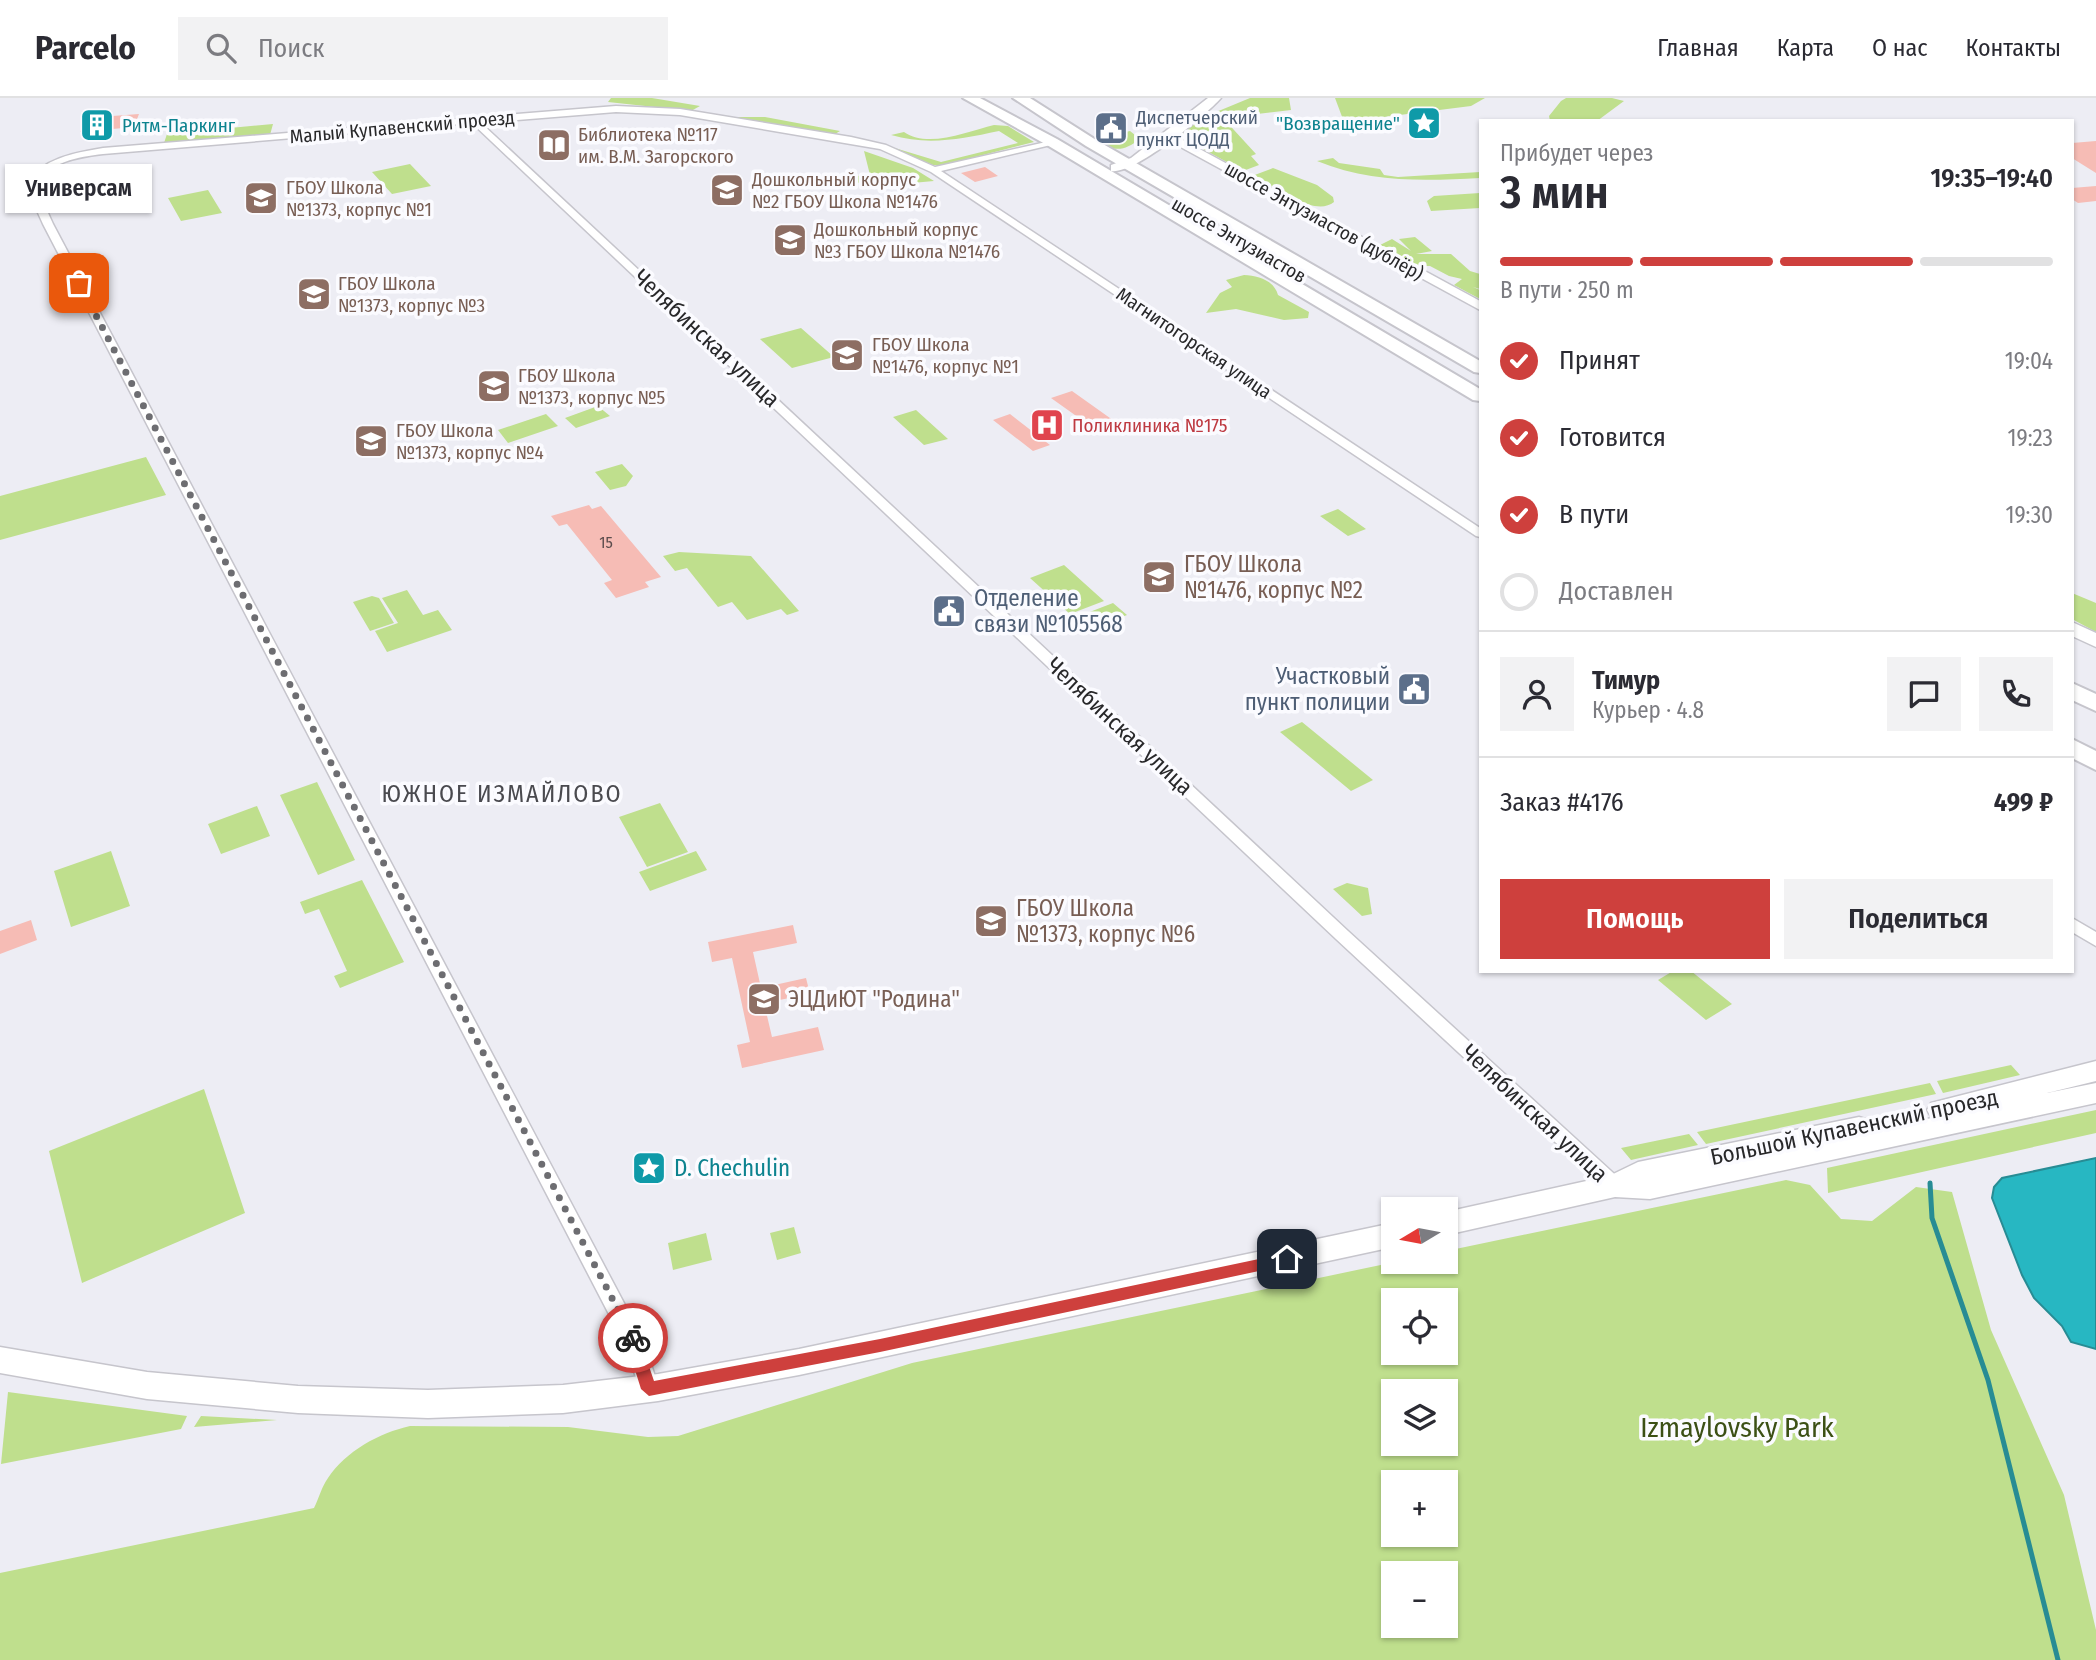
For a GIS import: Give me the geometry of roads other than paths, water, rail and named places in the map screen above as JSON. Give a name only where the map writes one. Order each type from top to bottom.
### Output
[{"type":"main road","name":"шоссе Энтузиастов","points":[[997,98],[1123,166],[1479,367]]},
{"type":"main road","name":"шоссе Энтузиастов","points":[[1020,98],[1123,166],[1479,382]]},
{"type":"main road","points":[[1123,166],[1168,136],[1215,98]]},
{"type":"main road","points":[[974,99],[1052,142],[1479,395]]},
{"type":"main road","points":[[2074,629],[2096,641]]},
{"type":"main road","points":[[2074,691],[2096,704]]},
{"type":"main road","points":[[2074,748],[2096,762]]},
{"type":"main road","name":"Большой Купавенский проезд","points":[[1615,1186],[1638,1173],[1953,1108],[2096,1070]]},
{"type":"main road","name":"Большой Купавенский проезд","points":[[1458,1221],[1615,1186],[1650,1188],[2096,1093]]},
{"type":"main road","points":[[0,1360],[166,1388],[354,1402],[516,1402],[692,1383],[1086,1303],[1381,1238]]},
{"type":"street","name":"Малый Купавенский проезд","points":[[649,1389],[636,1345],[48,224],[30,184],[35,176],[51,167],[86,153],[601,110],[662,110],[851,140],[905,155]]},
{"type":"street","name":"Челябинская улица","points":[[474,121],[1342,935],[1615,1186]]},
{"type":"street","name":"шоссе Энтузиастов (дублёр)","points":[[1168,136],[1479,305]]},
{"type":"street","points":[[934,170],[1052,142]]},
{"type":"street","name":"Магнитогорская улица","points":[[905,155],[934,170],[1479,532]]},
{"type":"street","points":[[2074,925],[2096,940]]},
{"type":"water","points":[[2096,1158],[2096,1349],[2071,1342],[2062,1326],[2034,1298],[2022,1275],[1992,1198],[1994,1187],[2002,1178]]},
{"type":"waterway","points":[[1930,1183],[1932,1218],[1988,1380],[2058,1660]]},
{"type":"place","name":"\"Возвращение\"","points":[[1424,123]]},
{"type":"place","name":"Ритм-Паркинг","points":[[97,125]]},
{"type":"place","name":"Диспетчерский пункт ЦОДД","points":[[1111,128]]},
{"type":"place","name":"Библиотека №117 им. В.М. Загорского","points":[[554,145]]},
{"type":"place","name":"Дошкольный корпус №2 ГБОУ Школа №1476","points":[[727,190]]},
{"type":"place","name":"ГБОУ Школа №1373, корпус №1","points":[[261,198]]},
{"type":"place","name":"Дошкольный корпус №3 ГБОУ Школа №1476","points":[[790,240]]},
{"type":"place","name":"Универсам","points":[[79,283]]},
{"type":"place","name":"ГБОУ Школа №1373, корпус №3","points":[[314,294]]},
{"type":"place","name":"ГБОУ Школа №1476, корпус №1","points":[[847,355]]},
{"type":"place","name":"ГБОУ Школа №1373, корпус №5","points":[[494,386]]},
{"type":"place","name":"Поликлиника №175","points":[[1047,425]]},
{"type":"place","name":"ГБОУ Школа №1373, корпус №4","points":[[371,441]]},
{"type":"place","name":"ГБОУ Школа №1476, корпус №2","points":[[1159,577]]},
{"type":"place","name":"Отделение связи №105568","points":[[949,611]]},
{"type":"place","name":"Участковый пункт полиции","points":[[1414,689]]},
{"type":"place","name":"ГБОУ Школа №1373, корпус №6","points":[[991,921]]},
{"type":"place","name":"ЭЦДиЮТ \"Родина\"","points":[[764,999]]},
{"type":"place","name":"D. Chechulin","points":[[649,1168]]},
{"type":"district","name":"ЮЖНОЕ ИЗМАЙЛОВО","points":[[502,794]]},
{"type":"park label","name":"Izmaylovsky Park","points":[[1737,1427]]}]
